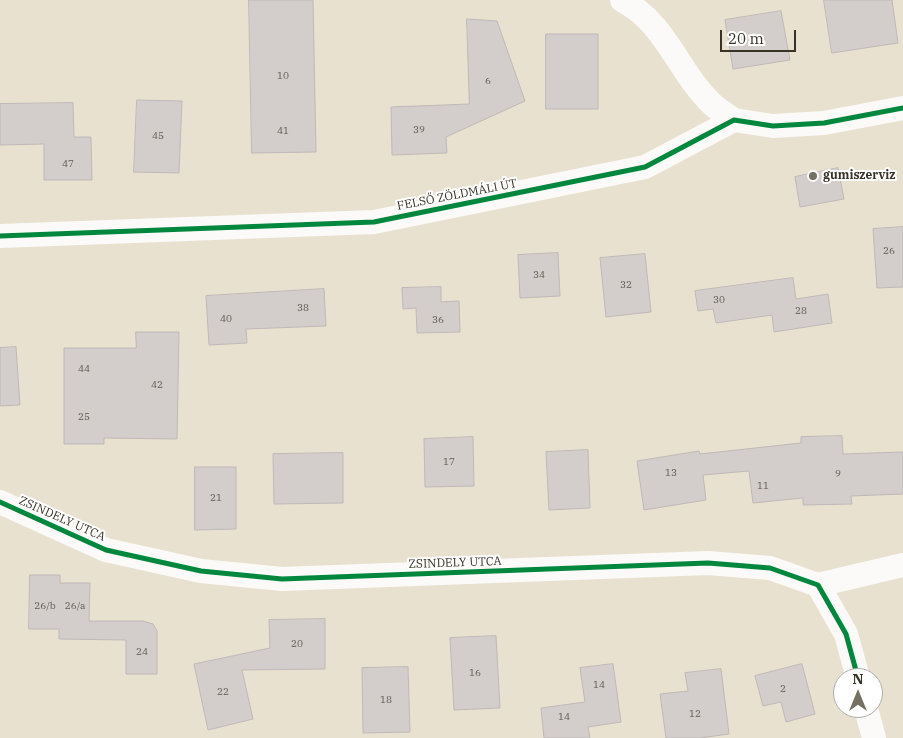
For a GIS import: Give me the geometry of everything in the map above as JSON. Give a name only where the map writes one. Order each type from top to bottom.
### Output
[{"type":"street","points":[[622,0],[657,28],[690,77],[712,104],[734,120],[773,126],[824,123],[903,108]]},
{"type":"street","name":"FELSŐ ZÖLDMÁLI ÚT","points":[[0,236],[374,222],[644,167],[734,120]]},
{"type":"street","name":"ZSINDELY UTCA","points":[[0,502],[106,550],[201,570],[273,578],[708,562],[770,568],[818,585]]},
{"type":"street","points":[[855,668],[846,634],[818,585],[903,565]]},
{"type":"street","points":[[869,718],[874,738]]},
{"type":"building","points":[[249,0],[313,0],[316,152],[252,153]]},
{"type":"building","points":[[824,0],[892,0],[898,43],[832,53]]},
{"type":"building","points":[[781,11],[790,60],[733,69],[725,20]]},
{"type":"building","points":[[467,19],[497,21],[525,101],[446,137],[447,153],[392,155],[391,107],[469,104]]},
{"type":"building","points":[[546,34],[598,34],[598,109],[546,109]]},
{"type":"building","points":[[137,100],[182,101],[179,173],[134,172]]},
{"type":"building","points":[[73,103],[74,137],[91,137],[92,180],[44,180],[44,144],[0,145],[0,104]]},
{"type":"building","points":[[838,168],[844,199],[800,207],[795,177]]},
{"type":"building","points":[[903,227],[903,287],[877,288],[873,229]]},
{"type":"building","points":[[558,253],[560,296],[520,298],[518,255]]},
{"type":"building","points":[[645,254],[651,312],[606,317],[600,258]]},
{"type":"building","points":[[793,278],[796,299],[828,294],[832,323],[774,332],[772,315],[716,323],[713,309],[698,311],[695,291]]},
{"type":"building","points":[[441,287],[441,302],[459,301],[460,332],[417,333],[416,308],[403,309],[402,288]]},
{"type":"building","points":[[324,289],[326,326],[246,329],[247,343],[209,345],[206,296]]},
{"type":"building","points":[[136,332],[179,332],[177,439],[104,438],[104,444],[64,444],[64,348],[136,348]]},
{"type":"building","points":[[16,347],[20,405],[0,406],[0,348]]},
{"type":"building","points":[[842,436],[843,454],[903,452],[903,494],[851,496],[852,504],[803,505],[803,498],[753,503],[749,471],[703,475],[706,500],[644,510],[637,461],[699,451],[700,454],[801,443],[801,437]]},
{"type":"building","points":[[473,437],[474,486],[425,487],[424,439]]},
{"type":"building","points":[[588,450],[590,508],[549,510],[546,452]]},
{"type":"building","points":[[343,453],[343,503],[274,504],[273,454]]},
{"type":"building","points":[[195,467],[236,467],[236,529],[195,530]]},
{"type":"building","points":[[30,575],[60,575],[60,583],[90,583],[89,621],[143,621],[153,624],[157,631],[157,674],[126,674],[126,640],[59,639],[59,629],[29,629]]},
{"type":"building","points":[[325,619],[325,669],[242,670],[253,719],[208,730],[194,664],[270,648],[269,620]]},
{"type":"building","points":[[496,636],[500,708],[454,710],[450,638]]},
{"type":"building","points":[[613,664],[621,722],[588,727],[590,738],[544,738],[541,708],[585,702],[580,668]]},
{"type":"building","points":[[802,664],[815,714],[786,722],[781,702],[763,706],[755,676]]},
{"type":"building","points":[[408,667],[410,732],[363,733],[362,668]]},
{"type":"building","points":[[721,669],[729,734],[700,738],[666,738],[660,694],[688,691],[685,673]]},
{"type":"cycle path","points":[[0,236],[374,222],[645,167],[734,120],[773,126],[824,123],[903,108]]},
{"type":"cycle path","points":[[0,502],[106,550],[201,571],[282,579],[708,563],[770,568],[818,585],[846,634],[855,668]]},
{"type":"place","name":"gumiszerviz","points":[[813,176]]}]
